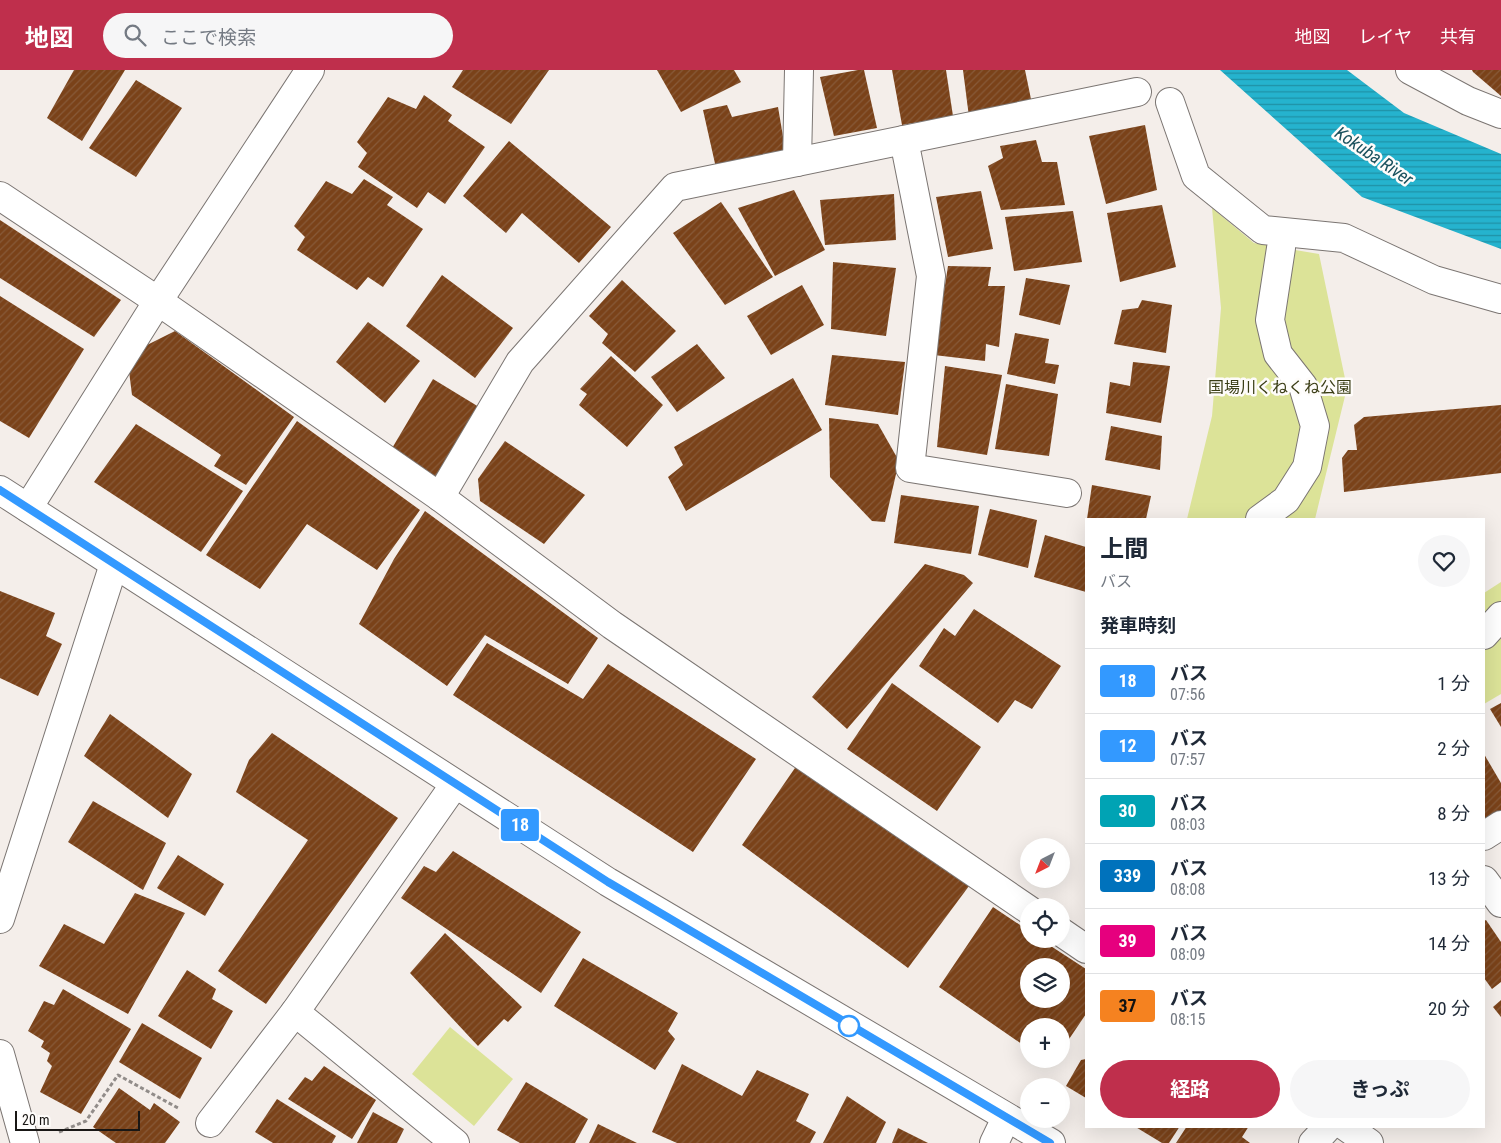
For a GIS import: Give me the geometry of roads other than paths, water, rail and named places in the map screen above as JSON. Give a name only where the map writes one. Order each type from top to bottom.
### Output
[{"type":"main road","points":[[28,508],[158,301],[310,70]]},
{"type":"main road","points":[[797,162],[799,70]]},
{"type":"main road","points":[[1419,72],[1468,101],[1501,114]]},
{"type":"main road","points":[[440,497],[520,362],[675,187],[1137,92]]},
{"type":"main road","points":[[1170,102],[1196,176],[1263,230],[1344,238],[1434,280],[1501,299]]},
{"type":"main road","points":[[904,140],[931,276],[910,468],[1067,493]]},
{"type":"main road","points":[[0,196],[158,301],[440,497],[612,626],[1020,904]]},
{"type":"main road","points":[[1261,518],[1286,500],[1307,467],[1315,426],[1303,386],[1278,354],[1270,320],[1280,248]]},
{"type":"main road","points":[[0,490],[608,882],[1050,1143]]},
{"type":"main road","points":[[0,919],[114,564]]},
{"type":"main road","points":[[1485,634],[1501,616]]},
{"type":"main road","points":[[198,1118],[295,1012],[455,784]]},
{"type":"main road","points":[[1485,835],[1501,825]]},
{"type":"main road","points":[[1485,881],[1501,903]]},
{"type":"main road","points":[[1070,938],[1085,948]]},
{"type":"main road","points":[[295,1012],[455,1143]]},
{"type":"main road","points":[[0,1054],[25,1143]]},
{"type":"main road","points":[[994,1143],[1006,1118]]},
{"type":"main road","points":[[1313,1143],[1327,1128]]},
{"type":"main road","points":[[1348,1128],[1370,1143]]},
{"type":"water","name":"Kokuba River","points":[[1220,70],[1347,70],[1404,113],[1501,154],[1501,249],[1362,197]]},
{"type":"park label","name":"国場川くねくね公園","points":[[1280,387]]}]
